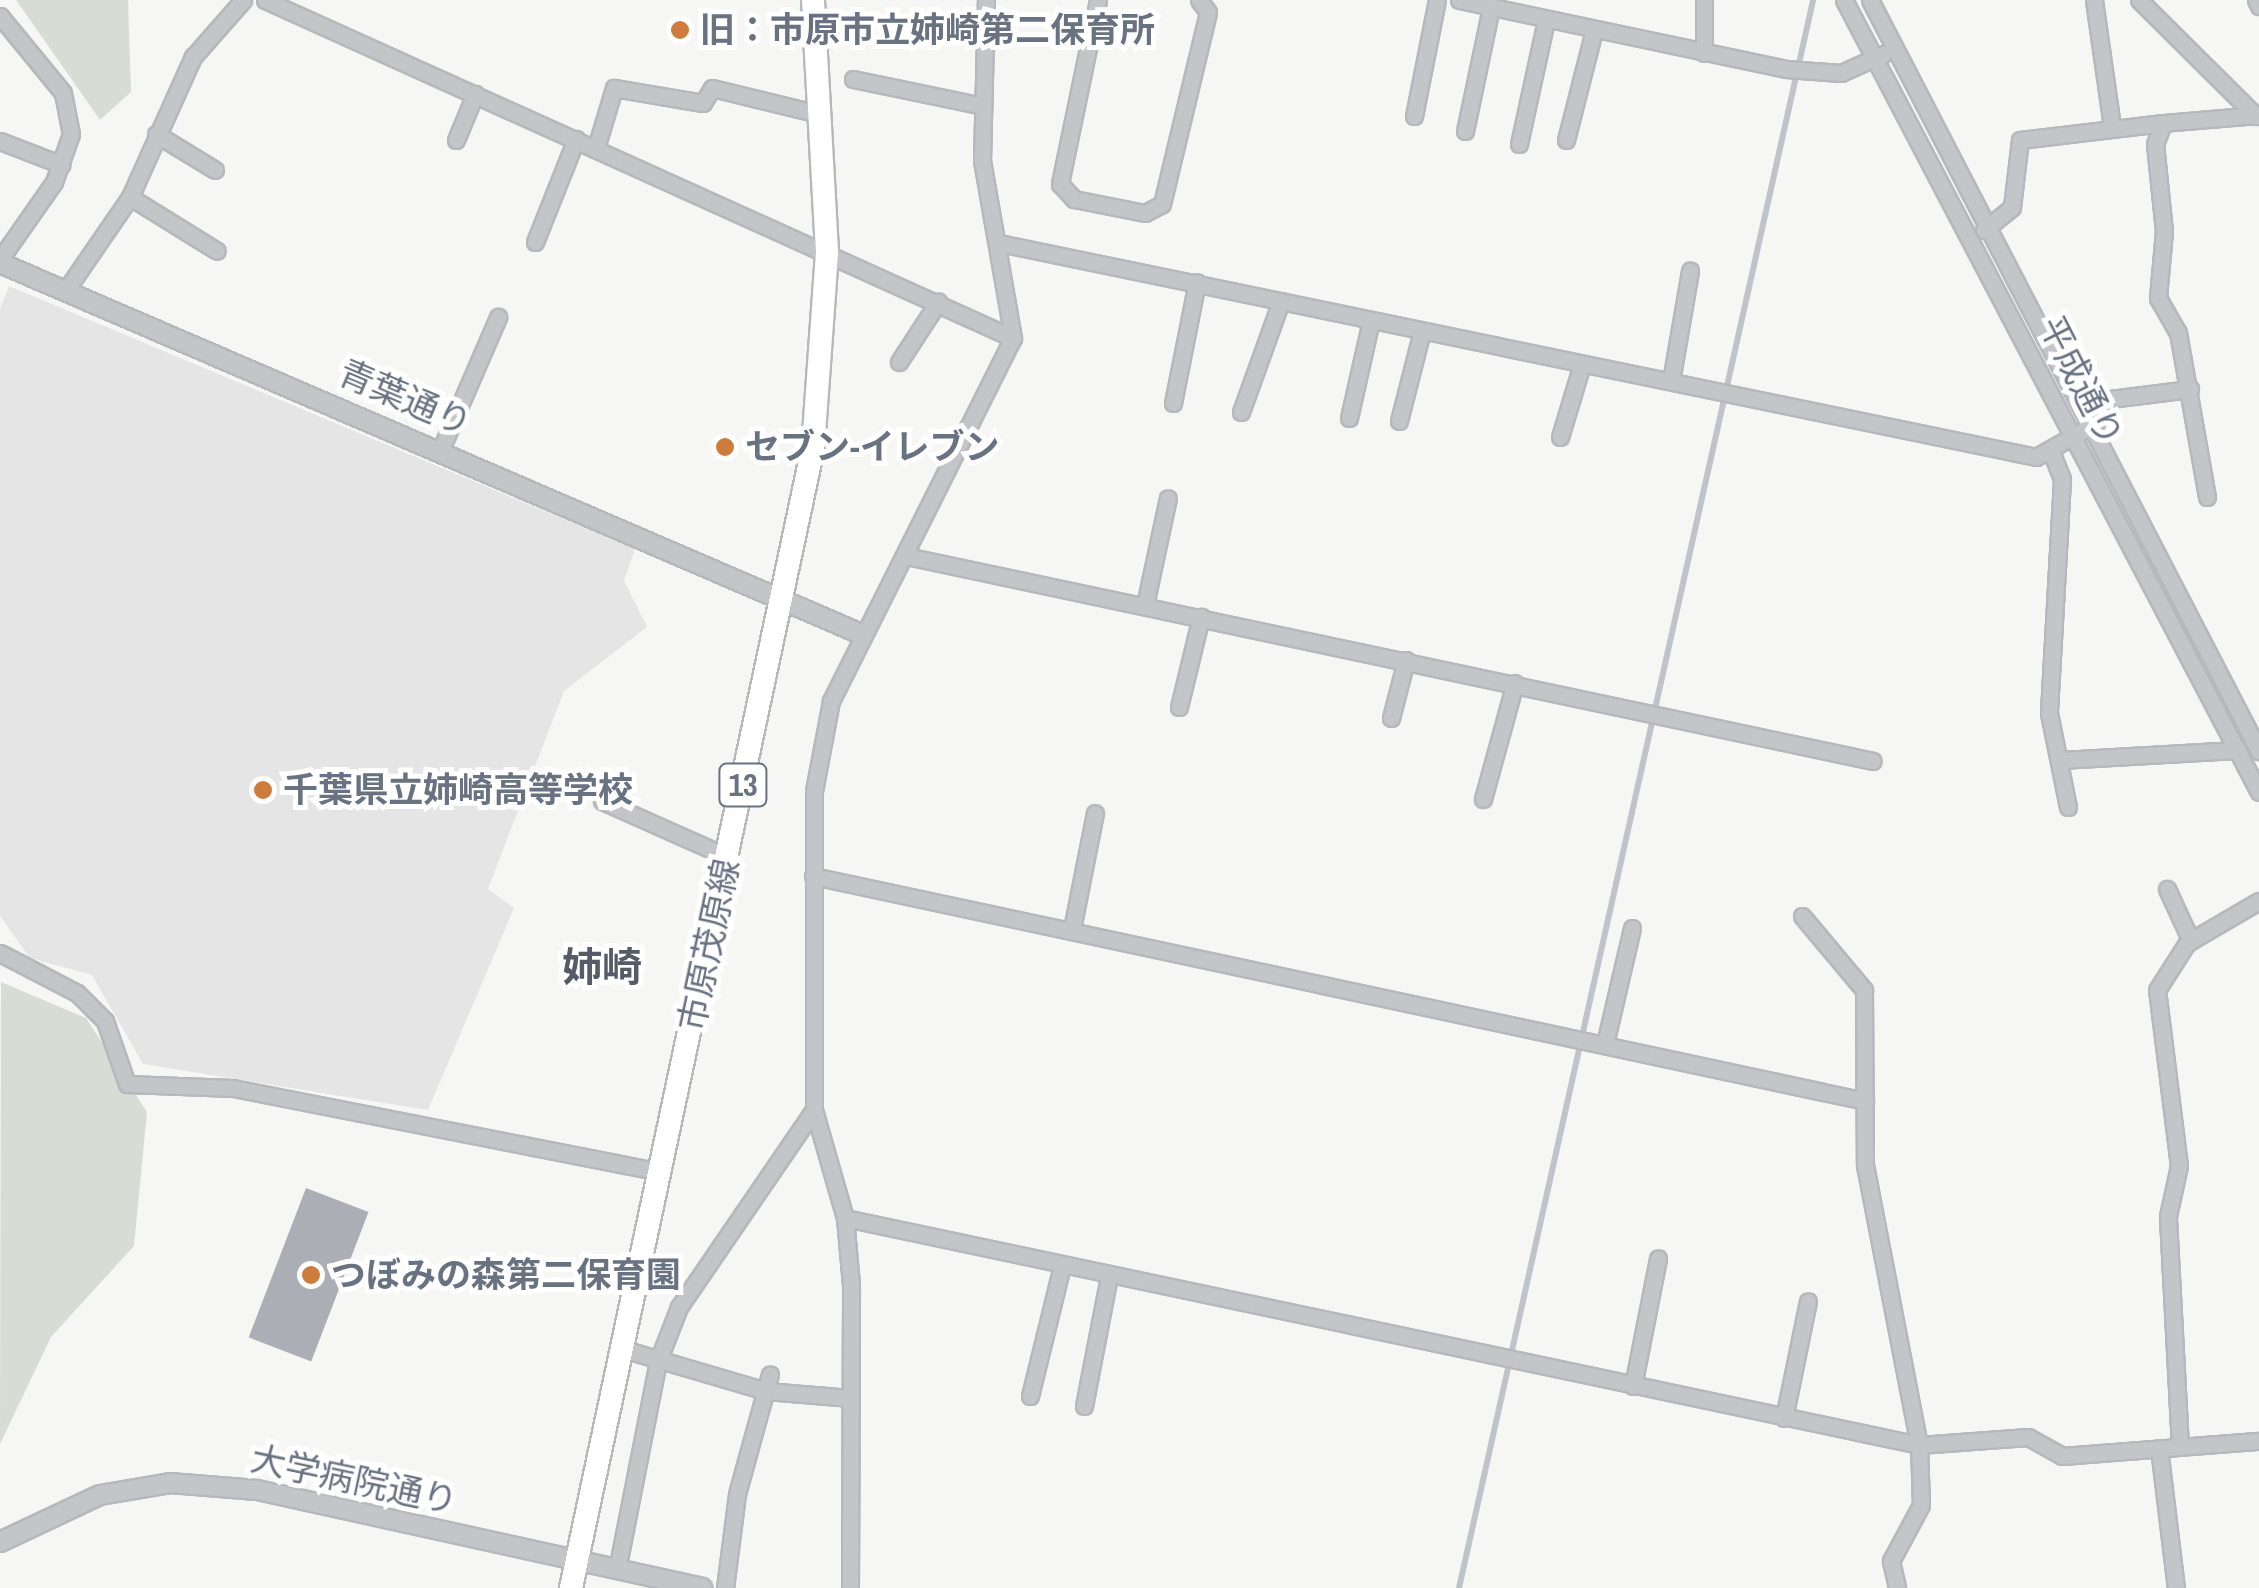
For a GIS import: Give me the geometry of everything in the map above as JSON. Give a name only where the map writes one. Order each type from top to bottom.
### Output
[{"type":"main road","name":"市原茂原線","points":[[571,1588],[813,448],[827,251],[813,0]]},
{"type":"street","points":[[66,290],[130,197],[194,56],[243,0]]},
{"type":"street","points":[[265,0],[1013,338]]},
{"type":"street","points":[[850,1588],[851,1398],[845,1218],[814,1110],[814,792],[831,701],[1013,338],[1000,243],[982,161],[986,0]]},
{"type":"street","points":[[1098,0],[1060,184],[1074,198],[1145,213],[1162,204],[1208,12],[1199,0]]},
{"type":"street","points":[[1414,116],[1436,0]]},
{"type":"street","points":[[1459,0],[1704,53],[1841,73],[1895,47]]},
{"type":"street","points":[[1704,0],[1704,53]]},
{"type":"street","name":"平成通り","points":[[1844,0],[1972,236],[2259,792]]},
{"type":"street","name":"平成通り","points":[[1870,0],[2086,402],[2259,750]]},
{"type":"street","points":[[2094,0],[2112,126]]},
{"type":"street","points":[[2139,0],[2258,115]]},
{"type":"street","points":[[1465,131],[1491,8]]},
{"type":"street","points":[[0,16],[64,93],[71,134],[62,165],[0,261]]},
{"type":"street","points":[[1519,144],[1546,20]]},
{"type":"street","points":[[1566,140],[1594,30]]},
{"type":"street","points":[[853,79],[983,106]]},
{"type":"street","points":[[596,148],[614,88],[704,103],[712,88],[819,114]]},
{"type":"street","points":[[456,140],[475,94]]},
{"type":"street","points":[[1972,236],[1992,226],[2012,207],[2020,140],[2112,126],[2258,115]]},
{"type":"street","points":[[2163,124],[2155,144],[2164,231],[2158,298],[2178,333],[2208,497]]},
{"type":"street","points":[[156,134],[215,170]]},
{"type":"street","points":[[535,242],[576,139]]},
{"type":"street","points":[[0,141],[62,165]]},
{"type":"street","points":[[130,197],[217,251]]},
{"type":"street","points":[[1000,243],[1582,364],[2052,454],[2096,424]]},
{"type":"street","name":"青葉通り","points":[[0,261],[783,595],[862,634]]},
{"type":"street","points":[[1670,381],[1690,271]]},
{"type":"street","points":[[1174,403],[1197,282]]},
{"type":"street","points":[[899,362],[938,302]]},
{"type":"street","points":[[1240,412],[1281,302]]},
{"type":"street","points":[[441,448],[498,317]]},
{"type":"street","points":[[1349,418],[1371,320]]},
{"type":"street","points":[[1400,421],[1422,331]]},
{"type":"street","points":[[1560,437],[1582,364]]},
{"type":"street","points":[[2086,402],[2190,389]]},
{"type":"street","points":[[2052,454],[2062,479],[2049,713],[2068,807]]},
{"type":"street","points":[[1145,605],[1168,498]]},
{"type":"street","points":[[906,556],[1873,761]]},
{"type":"street","points":[[1179,708],[1201,617]]},
{"type":"street","points":[[1391,718],[1406,660]]},
{"type":"street","points":[[1482,798],[1514,683]]},
{"type":"street","points":[[2058,760],[2238,750]]},
{"type":"street","points":[[602,801],[728,858]]},
{"type":"street","points":[[1072,929],[1095,813]]},
{"type":"street","points":[[813,876],[1865,1101]]},
{"type":"street","points":[[2167,889],[2191,940]]},
{"type":"street","points":[[2180,1447],[2168,1216],[2179,1166],[2156,990],[2191,940],[2259,901]]},
{"type":"street","points":[[1802,916],[1864,990],[1864,1165],[1919,1445],[1921,1505],[1891,1561],[1897,1588]]},
{"type":"street","points":[[1605,1044],[1632,928]]},
{"type":"street","points":[[0,953],[76,993],[105,1022],[126,1084],[233,1088],[661,1172]]},
{"type":"street","points":[[617,1570],[658,1361],[679,1308],[814,1110]]},
{"type":"street","points":[[845,1218],[1919,1445],[2028,1438],[2062,1456],[2259,1441]]},
{"type":"street","points":[[1632,1386],[1658,1258]]},
{"type":"street","points":[[1030,1396],[1062,1266]]},
{"type":"street","points":[[1084,1406],[1109,1276]]},
{"type":"street","points":[[1784,1418],[1808,1301]]},
{"type":"street","points":[[623,1350],[766,1391],[851,1398]]},
{"type":"street","points":[[725,1588],[736,1494],[770,1374]]},
{"type":"street","points":[[2159,1448],[2176,1588]]},
{"type":"street","name":"大学病院通り","points":[[0,1542],[100,1495],[170,1482],[256,1490],[702,1588]]},
{"type":"shaded area","points":[[16,0],[128,0],[131,92],[100,120]]},
{"type":"shaded area","name":"千葉県立姉崎高等学校","points":[[9,286],[635,549],[624,581],[647,627],[564,691],[488,889],[514,908],[428,1110],[143,1064],[92,975],[30,958],[0,916],[0,309]]},
{"type":"shaded area","points":[[1,982],[86,1018],[147,1112],[134,1246],[51,1337],[0,1444]]},
{"type":"building","name":"つぼみの森第二保育園","points":[[306,1188],[369,1212],[311,1361],[249,1337]]},
{"type":"waterway","points":[[1459,1588],[1813,0]]},
{"type":"place","name":"旧：市原市立姉崎第二保育所","points":[[680,30]]},
{"type":"place","name":"セブン-イレブン","points":[[725,447]]},
{"type":"place","name":"千葉県立姉崎高等学校","points":[[263,790]]},
{"type":"place","name":"つぼみの森第二保育園","points":[[311,1275]]},
{"type":"district","name":"姉崎","points":[[602,967]]}]
